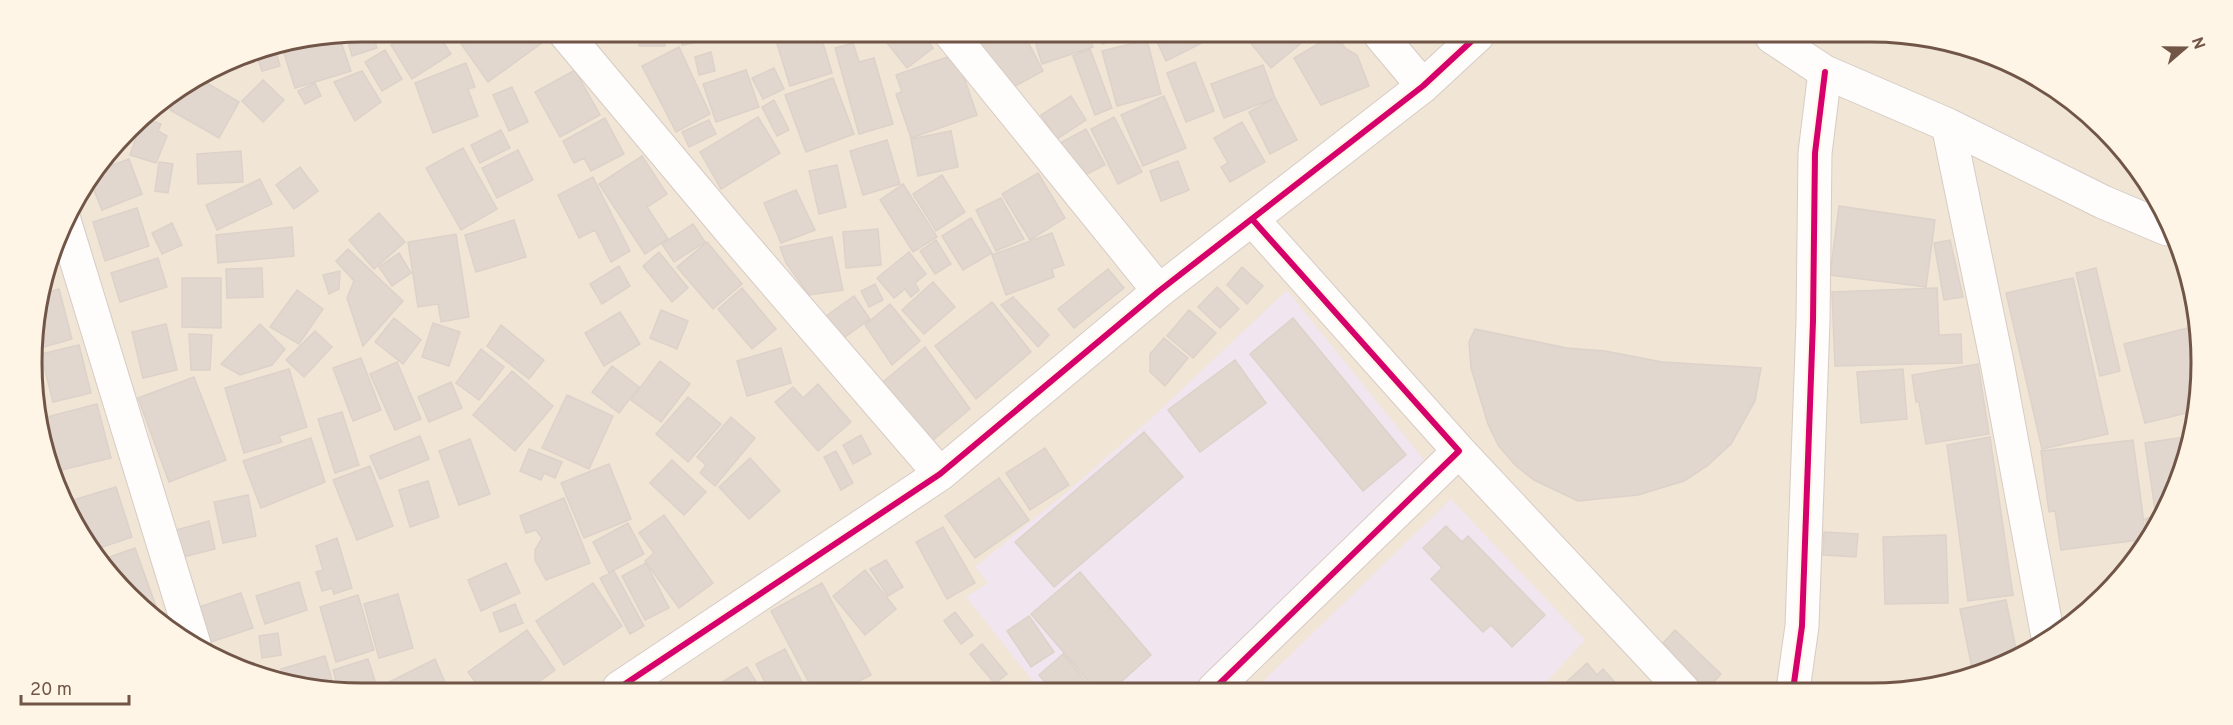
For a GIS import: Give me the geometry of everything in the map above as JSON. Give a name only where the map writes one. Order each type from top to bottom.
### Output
[{"type":"street","points":[[572,42],[730,230],[940,474]]},
{"type":"street","points":[[957,42],[1159,291]]},
{"type":"street","points":[[1386,42],[1423,86]]},
{"type":"street","points":[[626,683],[940,474],[1159,291],[1423,86],[1471,42]]},
{"type":"street","points":[[1789,42],[1825,72],[1948,125],[2103,202],[2160,226]]},
{"type":"street","points":[[1794,683],[1802,626],[1813,321],[1815,153],[1825,72]]},
{"type":"street","points":[[1948,125],[1997,362],[2047,630]]},
{"type":"street","points":[[1252,219],[1459,451],[1676,683]]},
{"type":"street","points":[[69,235],[191,633]]},
{"type":"street","points":[[1220,683],[1459,451]]},
{"type":"shaded area","points":[[1870,42],[1933,48],[1993,66],[2049,96],[2097,136],[2137,184],[2167,240],[2185,300],[2191,362],[2185,425],[2167,485],[2148,523],[2125,558],[2097,589],[2066,617],[2012,650],[1974,666],[1912,680],[1870,683],[362,683],[300,677],[240,659],[184,629],[136,589],[108,558],[85,523],[59,466],[45,404],[43,342],[48,300],[66,240],[96,184],[136,136],[184,96],[240,66],[300,48],[342,43]]},
{"type":"shaded area","points":[[1287,290],[1429,466],[1206,683],[1034,683],[966,597],[988,583],[975,567],[1068,491],[1156,414]]},
{"type":"shaded area","points":[[1451,499],[1585,640],[1545,683],[1261,683]]},
{"type":"building","points":[[375,42],[377,48],[352,56],[348,43]]},
{"type":"building","points":[[396,42],[443,42],[451,54],[412,79],[391,45]]},
{"type":"building","points":[[460,42],[543,42],[488,82]]},
{"type":"building","points":[[639,42],[665,42],[665,46],[639,46]]},
{"type":"building","points":[[682,42],[698,42],[682,45]]},
{"type":"building","points":[[776,42],[823,42],[832,73],[790,86]]},
{"type":"building","points":[[886,42],[929,42],[933,48],[907,68]]},
{"type":"building","points":[[978,42],[1028,42],[1043,71],[1004,92]]},
{"type":"building","points":[[1035,42],[1091,42],[1093,47],[1042,64]]},
{"type":"building","points":[[1148,42],[1161,94],[1117,106],[1102,51]]},
{"type":"building","points":[[1157,42],[1204,42],[1166,61]]},
{"type":"building","points":[[1250,42],[1303,42],[1271,68]]},
{"type":"building","points":[[1321,42],[1340,42],[1346,49],[1357,55],[1369,86],[1321,105],[1294,58]]},
{"type":"building","points":[[341,43],[351,71],[295,88],[284,52]]},
{"type":"building","points":[[853,43],[859,62],[874,58],[893,124],[859,134],[835,48]]},
{"type":"building","points":[[679,47],[710,114],[676,132],[642,66]]},
{"type":"building","points":[[1090,49],[1112,108],[1095,115],[1073,56]]},
{"type":"building","points":[[385,50],[402,79],[382,91],[365,62]]},
{"type":"building","points":[[711,52],[715,71],[699,75],[695,57]]},
{"type":"building","points":[[276,54],[280,66],[262,71],[258,59]]},
{"type":"building","points":[[956,54],[977,115],[911,138],[896,94],[902,92],[896,75]]},
{"type":"building","points":[[1195,62],[1214,111],[1186,122],[1167,73]]},
{"type":"building","points":[[466,63],[475,87],[468,89],[478,116],[433,133],[415,83]]},
{"type":"building","points":[[1263,65],[1275,98],[1224,118],[1211,84]]},
{"type":"building","points":[[774,68],[784,89],[763,99],[752,78]]},
{"type":"building","points":[[575,70],[600,115],[560,137],[535,92]]},
{"type":"building","points":[[746,70],[759,107],[716,122],[703,84]]},
{"type":"building","points":[[362,71],[381,102],[355,121],[334,82]]},
{"type":"building","points":[[833,78],[854,134],[806,152],[785,95]]},
{"type":"building","points":[[263,80],[284,100],[263,122],[242,101]]},
{"type":"building","points":[[206,83],[239,102],[219,138],[170,110],[174,103]]},
{"type":"building","points":[[315,83],[321,96],[305,104],[298,91]]},
{"type":"building","points":[[512,87],[528,122],[509,131],[493,95]]},
{"type":"building","points":[[1071,96],[1086,120],[1057,139],[1041,115]]},
{"type":"building","points":[[1164,96],[1186,148],[1143,166],[1121,115]]},
{"type":"building","points":[[1275,98],[1297,140],[1270,154],[1249,112]]},
{"type":"building","points":[[774,100],[789,130],[777,136],[762,107]]},
{"type":"building","points":[[758,117],[780,153],[721,189],[700,152]]},
{"type":"building","points":[[1114,117],[1142,172],[1118,184],[1091,129]]},
{"type":"building","points":[[605,118],[624,154],[591,171],[584,158],[574,163],[563,141]]},
{"type":"building","points":[[709,120],[716,134],[689,147],[682,132]]},
{"type":"building","points":[[152,121],[161,124],[158,131],[167,136],[156,163],[130,155],[137,135]]},
{"type":"building","points":[[1242,122],[1265,162],[1230,182],[1221,167],[1228,163],[1214,138]]},
{"type":"building","points":[[1086,129],[1105,165],[1077,179],[1060,143]]},
{"type":"building","points":[[501,130],[510,148],[480,163],[471,145]]},
{"type":"building","points":[[951,131],[958,167],[918,176],[911,139]]},
{"type":"building","points":[[887,140],[900,184],[863,195],[850,151]]},
{"type":"building","points":[[463,148],[497,209],[461,230],[426,168]]},
{"type":"building","points":[[518,150],[533,180],[497,198],[482,168]]},
{"type":"building","points":[[241,151],[243,182],[198,184],[197,154]]},
{"type":"building","points":[[642,156],[667,194],[647,207],[668,239],[645,254],[599,184]]},
{"type":"building","points":[[129,159],[142,194],[102,210],[93,189],[108,167]]},
{"type":"building","points":[[1178,161],[1189,190],[1161,201],[1150,171]]},
{"type":"building","points":[[159,162],[173,164],[168,193],[155,191]]},
{"type":"building","points":[[837,165],[846,207],[819,214],[809,171]]},
{"type":"building","points":[[300,167],[318,191],[294,209],[276,185]]},
{"type":"building","points":[[1038,173],[1065,218],[1030,240],[1002,194]]},
{"type":"building","points":[[942,175],[965,212],[936,231],[913,194]]},
{"type":"building","points":[[593,177],[630,251],[611,262],[595,230],[579,238],[558,195]]},
{"type":"building","points":[[260,179],[272,204],[217,230],[206,205]]},
{"type":"building","points":[[903,184],[937,237],[913,252],[880,200]]},
{"type":"building","points":[[796,190],[815,230],[781,243],[764,203]]},
{"type":"building","points":[[1001,198],[1024,239],[996,251],[976,210]]},
{"type":"building","points":[[1839,206],[1935,220],[1926,287],[1830,275]]},
{"type":"building","points":[[137,208],[149,246],[105,261],[93,222]]},
{"type":"building","points":[[379,213],[405,242],[374,269],[349,240]]},
{"type":"building","points":[[971,218],[992,253],[963,270],[942,236]]},
{"type":"building","points":[[514,220],[526,257],[476,272],[465,235]]},
{"type":"building","points":[[172,223],[182,245],[162,254],[152,233]]},
{"type":"building","points":[[693,224],[705,242],[674,262],[662,244]]},
{"type":"building","points":[[292,227],[294,256],[218,263],[216,235]]},
{"type":"building","points":[[878,229],[881,265],[846,268],[843,232]]},
{"type":"building","points":[[1052,233],[1064,265],[1052,269],[1054,277],[1006,295],[992,255]]},
{"type":"building","points":[[456,234],[469,317],[441,322],[438,304],[418,307],[408,242]]},
{"type":"building","points":[[832,237],[843,290],[809,295],[786,263],[780,247]]},
{"type":"building","points":[[936,240],[951,264],[935,274],[920,251]]},
{"type":"building","points":[[1950,240],[1963,297],[1944,300],[1934,243]]},
{"type":"building","points":[[707,242],[742,284],[713,309],[677,267]]},
{"type":"building","points":[[348,249],[403,301],[363,346],[347,298],[354,281],[336,261]]},
{"type":"building","points":[[659,252],[688,288],[672,302],[643,266]]},
{"type":"building","points":[[909,252],[926,274],[915,283],[919,290],[911,297],[905,289],[894,298],[877,278]]},
{"type":"building","points":[[399,253],[411,273],[392,286],[379,267]]},
{"type":"building","points":[[158,258],[167,287],[120,302],[111,273]]},
{"type":"building","points":[[619,266],[630,286],[602,304],[590,284]]},
{"type":"building","points":[[1242,267],[1263,286],[1247,304],[1227,285]]},
{"type":"building","points":[[262,268],[263,297],[227,298],[226,269]]},
{"type":"building","points":[[2096,268],[2120,371],[2100,376],[2076,273]]},
{"type":"building","points":[[1108,269],[1124,288],[1074,328],[1058,309]]},
{"type":"building","points":[[340,271],[339,289],[329,294],[323,275]]},
{"type":"building","points":[[182,278],[221,278],[221,328],[182,327]]},
{"type":"building","points":[[2073,278],[2108,434],[2042,449],[2006,293]]},
{"type":"building","points":[[933,282],[955,307],[924,334],[902,310]]},
{"type":"building","points":[[875,284],[883,300],[869,307],[861,291]]},
{"type":"building","points":[[1217,287],[1239,309],[1220,328],[1198,307]]},
{"type":"building","points":[[742,288],[776,329],[752,349],[718,309]]},
{"type":"building","points":[[1937,288],[1939,335],[1961,334],[1962,363],[1835,366],[1832,292]]},
{"type":"building","points":[[59,289],[72,339],[43,347],[45,321],[50,292]]},
{"type":"building","points":[[297,290],[323,309],[299,344],[270,327]]},
{"type":"building","points":[[854,296],[870,319],[841,340],[825,317]]},
{"type":"building","points":[[1013,297],[1049,335],[1038,347],[1001,305]]},
{"type":"building","points":[[992,302],[1031,352],[976,399],[935,346]]},
{"type":"building","points":[[890,304],[920,341],[892,365],[865,325]]},
{"type":"building","points":[[661,310],[688,321],[677,349],[650,338]]},
{"type":"building","points":[[1189,310],[1216,333],[1193,358],[1167,336]]},
{"type":"building","points":[[620,312],[640,344],[604,366],[585,333]]},
{"type":"building","points":[[394,318],[421,340],[403,364],[375,342]]},
{"type":"building","points":[[1293,318],[1406,455],[1363,491],[1250,354]]},
{"type":"building","points":[[433,323],[460,332],[449,366],[422,357]]},
{"type":"building","points":[[166,324],[177,370],[143,378],[132,332]]},
{"type":"building","points":[[260,324],[285,349],[272,365],[240,375],[221,364]]},
{"type":"building","points":[[501,325],[544,360],[529,379],[487,346]]},
{"type":"building","points":[[2188,328],[2191,362],[2187,413],[2145,423],[2124,344]]},
{"type":"building","points":[[1475,329],[1567,348],[1605,351],[1662,362],[1761,368],[1755,401],[1731,444],[1707,466],[1684,481],[1638,495],[1578,501],[1534,480],[1515,465],[1498,445],[1488,424],[1471,368],[1469,342]]},
{"type":"building","points":[[315,331],[332,347],[304,377],[286,360]]},
{"type":"building","points":[[189,334],[212,335],[210,370],[191,370]]},
{"type":"building","points":[[1164,338],[1188,358],[1165,386],[1150,372],[1150,354]]},
{"type":"building","points":[[79,345],[91,393],[53,402],[42,354]]},
{"type":"building","points":[[925,347],[970,409],[925,447],[879,385]]},
{"type":"building","points":[[781,348],[791,383],[747,396],[737,361]]},
{"type":"building","points":[[481,349],[504,367],[479,400],[456,383]]},
{"type":"building","points":[[361,358],[381,410],[353,421],[333,368]]},
{"type":"building","points":[[1235,360],[1266,403],[1200,452],[1168,410]]},
{"type":"building","points":[[660,361],[690,384],[661,422],[631,400]]},
{"type":"building","points":[[397,362],[421,419],[395,430],[370,374]]},
{"type":"building","points":[[1978,364],[1989,434],[1926,444],[1912,375]]},
{"type":"building","points":[[612,366],[639,387],[619,413],[592,392]]},
{"type":"building","points":[[289,369],[307,427],[279,436],[282,442],[244,453],[225,388]]},
{"type":"building","points":[[1903,369],[1907,419],[1861,423],[1857,372]]},
{"type":"building","points":[[512,371],[553,406],[515,451],[473,415]]},
{"type":"building","points":[[194,377],[226,460],[169,482],[138,398]]},
{"type":"building","points":[[451,382],[462,408],[429,422],[418,397]]},
{"type":"building","points":[[818,384],[851,422],[818,451],[775,402],[793,387],[803,398]]},
{"type":"building","points":[[567,395],[613,416],[589,469],[542,448]]},
{"type":"building","points":[[688,397],[721,424],[688,462],[656,434]]},
{"type":"building","points":[[97,404],[111,458],[61,470],[47,417]]},
{"type":"building","points":[[342,412],[359,465],[335,473],[318,419]]},
{"type":"building","points":[[731,417],[755,438],[715,486],[700,473],[706,465],[697,457]]},
{"type":"building","points":[[1144,432],[1183,477],[1054,587],[1015,542]]},
{"type":"building","points":[[861,435],[871,454],[853,464],[843,445]]},
{"type":"building","points":[[420,436],[429,459],[380,479],[370,456]]},
{"type":"building","points":[[1990,437],[2013,595],[1968,601],[1947,445]]},
{"type":"building","points":[[311,438],[325,482],[261,508],[243,461]]},
{"type":"building","points":[[2182,438],[2167,485],[2155,509],[2145,443]]},
{"type":"building","points":[[470,439],[490,494],[459,505],[439,451]]},
{"type":"building","points":[[2133,440],[2145,529],[2138,540],[2061,550],[2055,511],[2049,512],[2041,451]]},
{"type":"building","points":[[1045,448],[1069,485],[1030,510],[1006,473]]},
{"type":"building","points":[[529,449],[562,462],[555,478],[544,473],[541,480],[520,471]]},
{"type":"building","points":[[836,451],[853,483],[841,490],[824,457]]},
{"type":"building","points":[[750,458],[780,491],[749,519],[719,487]]},
{"type":"building","points":[[672,460],[706,492],[684,515],[650,483]]},
{"type":"building","points":[[609,464],[631,519],[584,538],[561,483]]},
{"type":"building","points":[[370,466],[393,526],[357,540],[333,480]]},
{"type":"building","points":[[999,478],[1029,520],[975,558],[945,516]]},
{"type":"building","points":[[428,481],[439,517],[410,527],[399,490]]},
{"type":"building","points":[[116,487],[132,537],[101,548],[73,500]]},
{"type":"building","points":[[248,495],[256,536],[223,543],[214,502]]},
{"type":"building","points":[[564,498],[590,563],[546,580],[535,560],[535,550],[542,538],[536,530],[526,533],[520,516]]},
{"type":"building","points":[[664,515],[713,583],[679,608],[645,561],[654,553],[639,533]]},
{"type":"building","points":[[209,521],[215,549],[183,557],[176,530]]},
{"type":"building","points":[[628,523],[644,554],[609,573],[593,542]]},
{"type":"building","points":[[1446,526],[1462,542],[1468,536],[1545,615],[1512,647],[1491,625],[1483,632],[1431,579],[1442,568],[1423,548]]},
{"type":"building","points":[[943,527],[975,583],[947,599],[916,542]]},
{"type":"building","points":[[1824,532],[1858,534],[1856,557],[1823,555]]},
{"type":"building","points":[[1946,535],[1948,603],[1885,604],[1883,537]]},
{"type":"building","points":[[337,538],[352,588],[334,594],[332,588],[322,591],[316,572],[323,570],[316,546]]},
{"type":"building","points":[[135,548],[157,608],[136,589],[108,558]]},
{"type":"building","points":[[886,560],[903,587],[888,596],[870,569]]},
{"type":"building","points":[[506,563],[520,593],[481,611],[468,580]]},
{"type":"building","points":[[646,563],[669,608],[645,620],[622,576]]},
{"type":"building","points":[[865,570],[896,609],[865,635],[833,596]]},
{"type":"building","points":[[614,571],[644,626],[630,634],[600,578]]},
{"type":"building","points":[[1080,572],[1151,655],[1120,683],[1090,683],[1031,614]]},
{"type":"building","points":[[299,582],[307,610],[265,624],[256,596]]},
{"type":"building","points":[[593,583],[622,626],[564,665],[536,621]]},
{"type":"building","points":[[822,583],[871,675],[856,683],[809,683],[771,611]]},
{"type":"building","points":[[241,593],[253,628],[211,642],[199,607]]},
{"type":"building","points":[[398,594],[413,648],[379,658],[364,604]]},
{"type":"building","points":[[358,595],[374,650],[336,662],[320,607]]},
{"type":"building","points":[[2006,600],[2016,648],[1972,667],[1960,609]]},
{"type":"building","points":[[515,604],[523,623],[500,632],[493,613]]},
{"type":"building","points":[[955,612],[973,635],[961,644],[944,621]]},
{"type":"building","points":[[1029,616],[1054,652],[1031,667],[1007,631]]},
{"type":"building","points":[[527,630],[555,670],[537,683],[476,683],[468,672]]},
{"type":"building","points":[[1675,630],[1721,674],[1713,683],[1692,683],[1662,655],[1669,648],[1663,643]]},
{"type":"building","points":[[278,633],[281,655],[262,658],[259,636]]},
{"type":"building","points":[[982,644],[1007,674],[994,683],[970,654]]},
{"type":"building","points":[[785,649],[802,683],[766,683],[756,664]]},
{"type":"building","points":[[1063,654],[1087,683],[1046,683],[1039,675]]},
{"type":"building","points":[[325,656],[332,681],[300,677],[282,673],[281,669]]},
{"type":"building","points":[[368,659],[376,683],[336,681],[333,670]]},
{"type":"building","points":[[435,659],[445,683],[389,683]]},
{"type":"building","points":[[1587,663],[1597,675],[1603,669],[1616,683],[1566,683]]},
{"type":"building","points":[[747,667],[757,683],[720,683]]},
{"type":"cycle path","points":[[626,683],[940,474],[1159,291],[1423,86],[1471,42]]},
{"type":"cycle path","points":[[1794,683],[1802,626],[1813,321],[1815,153],[1825,72]]},
{"type":"cycle path","points":[[1220,683],[1459,451],[1252,219]]}]
